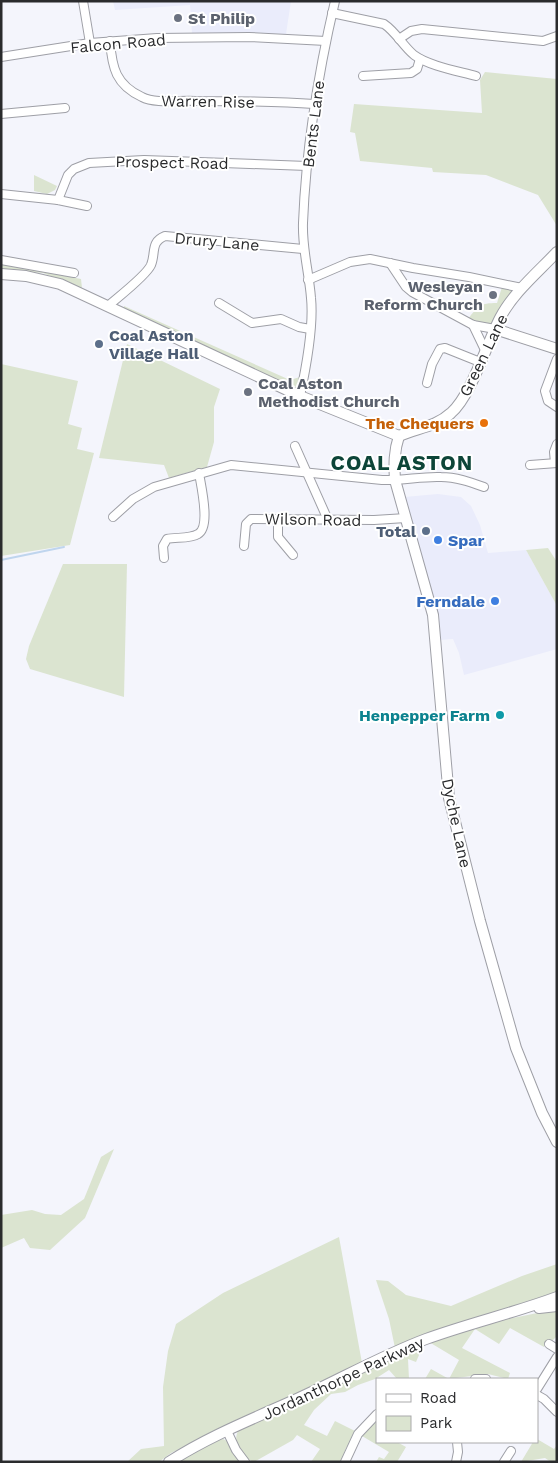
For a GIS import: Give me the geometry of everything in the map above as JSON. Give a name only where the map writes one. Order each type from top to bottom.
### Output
[{"type":"main road","name":"Green Lane","points":[[399,436],[429,426],[451,414],[464,396],[506,307],[557,252]]},
{"type":"main road","points":[[1,274],[44,279],[60,284],[300,396],[399,436]]},
{"type":"main road","points":[[495,329],[557,348]]},
{"type":"main road","name":"Dyche Lane","points":[[399,436],[394,450],[395,480],[433,615],[448,798],[516,1048],[542,1113],[557,1142]]},
{"type":"main road","name":"Jordanthorpe Parkway","points":[[169,1462],[183,1452],[424,1340],[557,1297]]},
{"type":"main road","name":"Jordanthorpe Parkway","points":[[523,1309],[557,1306]]},
{"type":"street","points":[[83,1],[90,44]]},
{"type":"street","name":"Bents Lane","points":[[300,396],[310,329],[311,299],[303,249],[303,224],[308,166],[314,104],[335,1]]},
{"type":"street","points":[[332,13],[384,24],[420,59],[476,76]]},
{"type":"street","points":[[399,40],[411,31],[422,29],[543,41],[557,36]]},
{"type":"street","name":"Falcon Road","points":[[1,57],[90,44],[201,36],[326,41]]},
{"type":"street","name":"Warren Rise","points":[[110,42],[113,68],[117,76],[128,89],[148,100],[275,101],[314,104]]},
{"type":"street","points":[[363,76],[411,73],[417,69],[420,59]]},
{"type":"street","points":[[1,114],[65,108]]},
{"type":"street","name":"Prospect Road","points":[[58,200],[68,175],[74,169],[89,163],[144,160],[308,166]]},
{"type":"street","points":[[1,194],[58,200],[87,206]]},
{"type":"street","name":"Drury Lane","points":[[108,306],[147,271],[152,263],[156,242],[159,238],[165,236],[303,249]]},
{"type":"street","points":[[308,280],[344,264],[370,259],[522,288]]},
{"type":"street","points":[[1,260],[74,273]]},
{"type":"street","points":[[390,263],[406,287],[420,297],[473,325],[495,329]]},
{"type":"street","points":[[402,282],[412,268]]},
{"type":"street","points":[[219,303],[230,306],[252,323],[280,319],[299,327],[310,329]]},
{"type":"street","points":[[473,325],[485,350]]},
{"type":"street","points":[[426,383],[432,364],[440,349],[445,348],[480,362]]},
{"type":"street","points":[[557,359],[546,391],[548,401],[557,407]]},
{"type":"street","points":[[530,465],[556,463],[554,452],[557,444]]},
{"type":"street","points":[[295,446],[328,520]]},
{"type":"street","points":[[113,517],[132,499],[143,492],[165,483],[231,465],[395,480],[439,476],[484,487]]},
{"type":"street","points":[[164,558],[163,546],[167,539],[193,536],[204,528],[205,518],[199,473]]},
{"type":"street","name":"Wilson Road","points":[[244,546],[246,524],[248,520],[255,518],[328,520],[406,518]]},
{"type":"street","points":[[278,519],[278,537],[293,555]]},
{"type":"street","points":[[549,1344],[557,1349]]},
{"type":"street","points":[[538,1387],[557,1357]]},
{"type":"street","points":[[538,1396],[557,1412]]},
{"type":"street","points":[[345,1462],[358,1434],[376,1415]]},
{"type":"street","points":[[227,1431],[236,1450],[245,1462]]},
{"type":"street","points":[[456,1462],[457,1443]]},
{"type":"street","points":[[504,1462],[511,1451]]},
{"type":"shaded area","points":[[113,1],[291,1],[286,34],[192,33],[190,5],[115,10]]},
{"type":"shaded area","points":[[438,494],[461,497],[471,506],[480,525],[488,553],[526,550],[557,606],[557,649],[464,675],[459,653],[453,639],[440,640],[404,497]]},
{"type":"green space","points":[[485,72],[557,79],[557,226],[538,195],[486,175],[433,172],[432,168],[360,161],[355,133],[350,132],[354,104],[482,113],[480,80]]},
{"type":"green space","points":[[34,175],[57,186],[55,190],[47,194],[34,191]]},
{"type":"green space","points":[[1,263],[81,279],[82,288],[43,273],[1,270]]},
{"type":"green space","points":[[502,287],[512,291],[491,326],[482,326],[468,319],[480,306],[497,303]]},
{"type":"green space","points":[[124,306],[290,380],[300,377],[300,384],[296,389],[195,344],[124,308]]},
{"type":"green space","points":[[127,344],[220,389],[214,407],[214,442],[207,467],[169,478],[164,465],[99,458]]},
{"type":"green space","points":[[1,364],[78,381],[68,424],[82,428],[77,449],[94,453],[70,545],[1,556]]},
{"type":"green space","points":[[548,548],[557,562],[557,606],[526,550]]},
{"type":"green space","points":[[63,564],[127,564],[124,697],[30,669],[26,659],[29,646]]},
{"type":"green space","points":[[114,1149],[85,1218],[50,1250],[30,1248],[24,1238],[1,1248],[1,1215],[32,1210],[45,1214],[61,1215],[84,1199],[101,1157]]},
{"type":"green space","points":[[339,1237],[362,1363],[232,1423],[171,1453],[159,1462],[127,1462],[141,1449],[164,1446],[163,1387],[168,1351],[176,1324],[223,1293]]},
{"type":"green space","points":[[557,1264],[556,1292],[464,1322],[395,1348],[389,1319],[376,1280],[388,1281],[406,1295],[451,1306],[522,1276]]},
{"type":"green space","points":[[552,1310],[557,1311],[557,1336],[552,1341],[549,1340],[544,1347],[510,1328],[499,1344],[475,1329],[462,1348],[510,1373],[508,1378],[488,1374],[450,1378],[459,1360],[429,1342],[474,1326]]},
{"type":"green space","points":[[418,1348],[419,1355],[416,1362],[408,1359],[409,1378],[396,1378],[389,1370],[375,1379],[345,1392],[331,1394],[314,1410],[304,1425],[327,1436],[335,1421],[357,1432],[346,1448],[341,1462],[311,1462],[320,1449],[297,1435],[293,1440],[254,1462],[239,1450],[236,1440],[238,1431],[394,1357]]},
{"type":"green space","points":[[431,1369],[447,1378],[426,1378]]},
{"type":"green space","points":[[376,1420],[376,1443],[399,1443],[406,1447],[397,1462],[376,1462],[379,1457],[384,1459],[389,1452],[362,1436]]},
{"type":"green space","points":[[223,1439],[229,1442],[240,1462],[177,1462],[205,1445]]},
{"type":"green space","points":[[538,1440],[554,1449],[557,1445],[557,1462],[551,1462],[545,1458],[521,1462],[532,1443],[538,1443]]},
{"type":"waterway","points":[[1,560],[64,547]]},
{"type":"place","name":"St Philip","points":[[178,18]]},
{"type":"place","name":"Wesleyan Reform Church","points":[[493,295]]},
{"type":"place","name":"Coal Aston Village Hall","points":[[99,344]]},
{"type":"place","name":"Coal Aston Methodist Church","points":[[248,392]]},
{"type":"place","name":"The Chequers","points":[[484,423]]},
{"type":"place","name":"Total","points":[[426,531]]},
{"type":"place","name":"Spar","points":[[438,540]]},
{"type":"place","name":"Ferndale","points":[[495,601]]},
{"type":"place","name":"Henpepper Farm","points":[[500,715]]},
{"type":"district","name":"COAL ASTON","points":[[402,463]]}]
